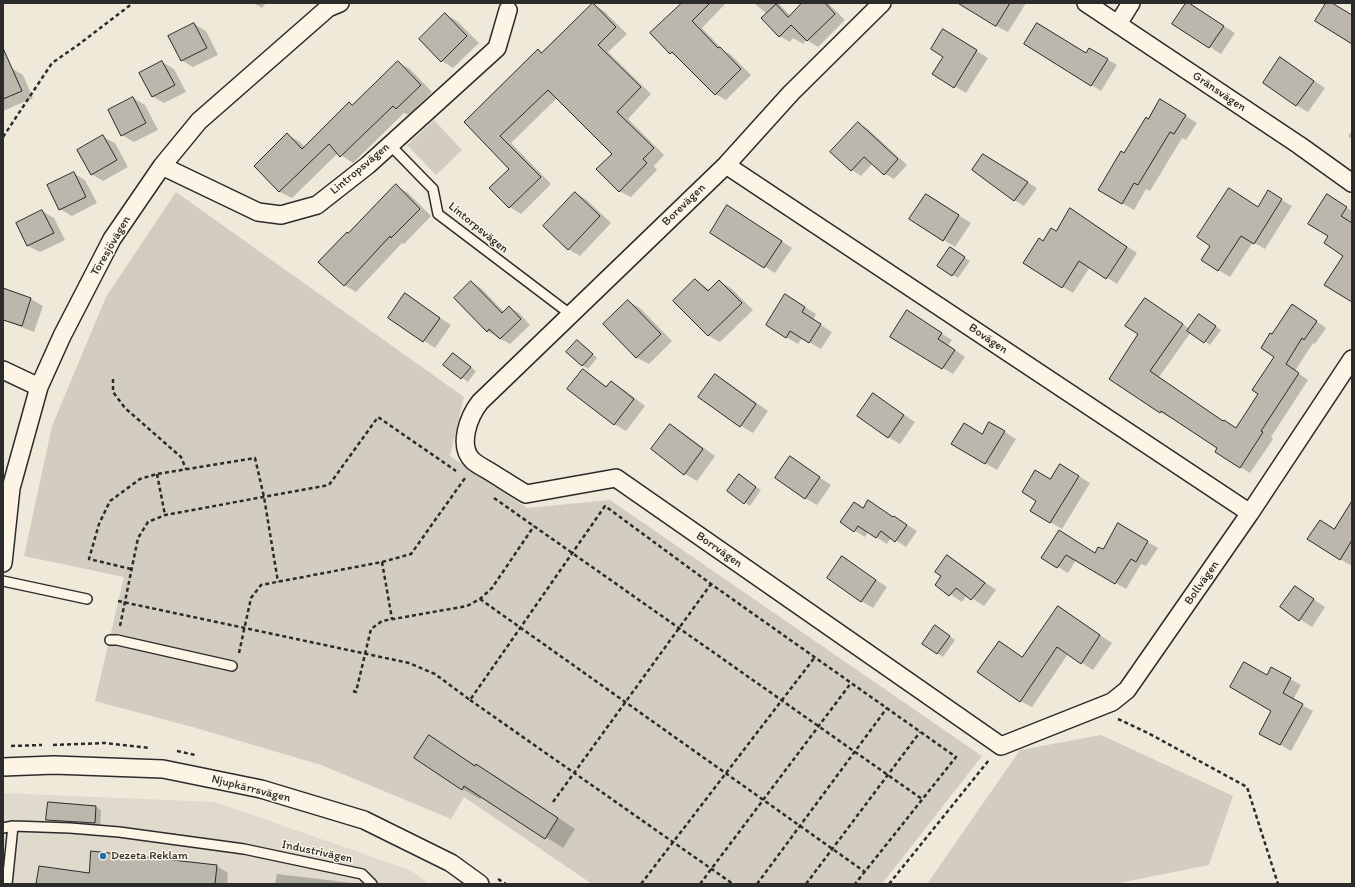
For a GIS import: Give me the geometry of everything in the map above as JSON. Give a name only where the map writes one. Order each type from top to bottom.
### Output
[{"type":"street","name":"Borevägen","points":[[480,402],[726,165],[791,93],[882,3]]},
{"type":"street","name":"Gränsvägen","points":[[1086,3],[1299,145],[1352,183]]},
{"type":"street","points":[[1118,24],[1131,3]]},
{"type":"street","name":"Töresjövägen","points":[[4,556],[11,488],[39,387],[62,336],[112,239],[162,166],[199,121],[330,5]]},
{"type":"street","name":"Lintropsvägen","points":[[162,166],[258,212],[281,215],[317,205],[368,166],[497,48],[508,10]]},
{"type":"street","name":"Bovägen","points":[[726,165],[1250,513]]},
{"type":"street","name":"Bollvägen","points":[[1001,746],[1112,702],[1127,690],[1250,513],[1352,359]]},
{"type":"street","points":[[3,370],[39,387]]},
{"type":"street","name":"Borrvägen","points":[[480,402],[473,410],[466,429],[468,452],[473,461],[526,494],[616,478],[1001,746]]},
{"type":"street","name":"Njupkärrsvägen","points":[[3,767],[54,765],[163,769],[261,789],[364,820],[451,863],[480,884]]},
{"type":"lane","name":"Lintorpsvägen","points":[[390,145],[433,189],[438,214],[570,314]]},
{"type":"lane","points":[[3,581],[87,599]]},
{"type":"lane","points":[[114,640],[232,666]]},
{"type":"lane","points":[[8,884],[13,826]]},
{"type":"lane","name":"Industrivägen","points":[[3,828],[13,826],[70,828],[119,832],[254,851],[362,874],[372,884]]},
{"type":"path","points":[[3,137],[52,63],[133,3]]},
{"type":"path","points":[[113,379],[113,392],[125,408],[181,457],[186,469]]},
{"type":"path","points":[[114,640],[124,603],[138,538],[148,522],[165,515],[329,485],[378,417],[466,478],[411,554],[382,562],[261,585],[251,598],[238,658]]},
{"type":"path","points":[[132,569],[89,559],[98,524],[110,501],[140,479],[157,474],[255,458],[264,497],[278,582]]},
{"type":"path","points":[[157,474],[165,515]]},
{"type":"path","points":[[490,496],[922,799]]},
{"type":"path","points":[[470,700],[605,506],[711,584],[956,757],[855,884]]},
{"type":"path","points":[[353,691],[356,692],[371,629],[382,621],[467,606],[480,599],[492,588],[534,526]]},
{"type":"path","points":[[382,562],[392,619]]},
{"type":"path","points":[[553,802],[711,584]]},
{"type":"path","points":[[480,599],[865,872]]},
{"type":"path","points":[[118,601],[409,663],[435,674],[733,884]]},
{"type":"path","points":[[640,884],[674,842],[725,773],[815,657]]},
{"type":"path","points":[[700,884],[851,683]]},
{"type":"path","points":[[757,884],[887,708]]},
{"type":"path","points":[[1095,709],[1148,733],[1247,787],[1278,884]]},
{"type":"path","points":[[806,884],[920,732]]},
{"type":"path","points":[[890,884],[1001,746]]},
{"type":"shaded area","points":[[434,120],[462,150],[436,175],[407,145]]},
{"type":"shaded area","points":[[176,192],[464,397],[450,456],[527,508],[610,500],[982,756],[882,884],[592,884],[464,797],[451,819],[321,765],[196,728],[95,701],[124,577],[24,556],[52,426],[106,297]]},
{"type":"shaded area","points":[[1101,735],[1233,796],[1209,865],[1114,884],[927,884],[1020,750]]},
{"type":"shaded area","points":[[3,793],[215,802],[410,870],[429,884],[3,884]]},
{"type":"building","points":[[593,3],[616,27],[598,45],[641,87],[617,112],[654,148],[643,159],[647,163],[619,192],[596,169],[612,154],[548,90],[500,136],[541,177],[509,208],[489,188],[509,169],[464,122],[538,49],[541,53]]},
{"type":"building","points":[[682,3],[710,3],[692,21],[741,69],[715,95],[672,52],[670,54],[650,33]]},
{"type":"building","points":[[802,3],[825,3],[835,14],[807,41],[791,25],[779,37],[761,18],[776,4],[788,17]]},
{"type":"building","points":[[958,3],[1010,3],[996,26]]},
{"type":"building","points":[[1186,3],[1189,3],[1224,26],[1209,48],[1172,24]]},
{"type":"building","points":[[1326,3],[1332,3],[1352,15],[1352,44],[1315,21]]},
{"type":"building","points":[[445,13],[467,36],[441,62],[419,39]]},
{"type":"building","points":[[194,23],[207,48],[181,61],[168,36]]},
{"type":"building","points":[[1037,23],[1086,53],[1089,48],[1108,59],[1091,86],[1024,44]]},
{"type":"building","points":[[943,29],[977,50],[954,88],[932,74],[943,57],[931,49]]},
{"type":"building","points":[[3,48],[22,91],[3,99]]},
{"type":"building","points":[[1280,57],[1314,81],[1296,106],[1263,83]]},
{"type":"building","points":[[162,61],[175,85],[152,97],[139,73]]},
{"type":"building","points":[[398,61],[421,85],[396,109],[393,106],[340,157],[329,144],[279,192],[254,166],[287,133],[302,149],[349,102],[352,105]]},
{"type":"building","points":[[133,97],[146,123],[121,136],[108,110]]},
{"type":"building","points":[[1160,99],[1186,115],[1174,134],[1170,132],[1138,185],[1134,183],[1122,204],[1098,190],[1121,151],[1124,153],[1146,117],[1148,119]]},
{"type":"building","points":[[858,122],[898,159],[884,175],[864,157],[851,171],[830,152]]},
{"type":"building","points":[[103,135],[117,160],[91,175],[77,150]]},
{"type":"building","points":[[983,154],[1028,182],[1014,201],[972,170]]},
{"type":"building","points":[[74,172],[86,197],[59,210],[47,185]]},
{"type":"building","points":[[396,184],[420,209],[391,238],[390,236],[344,286],[318,262]]},
{"type":"building","points":[[1229,188],[1258,207],[1268,190],[1282,199],[1254,244],[1241,236],[1218,271],[1201,260],[1210,246],[1197,237]]},
{"type":"building","points":[[575,192],[600,216],[568,250],[543,226]]},
{"type":"building","points":[[926,194],[959,215],[943,241],[909,219]]},
{"type":"building","points":[[1327,194],[1347,207],[1341,216],[1352,223],[1352,302],[1324,285],[1343,256],[1324,243],[1328,236],[1308,224]]},
{"type":"building","points":[[727,205],[782,241],[764,268],[710,233]]},
{"type":"building","points":[[1070,208],[1127,247],[1106,279],[1079,261],[1062,288],[1023,263],[1039,238],[1043,241],[1051,228],[1056,231]]},
{"type":"building","points":[[42,210],[54,233],[27,246],[16,223]]},
{"type":"building","points":[[950,247],[965,257],[952,276],[937,266]]},
{"type":"building","points":[[695,279],[708,291],[719,280],[742,303],[708,336],[673,301]]},
{"type":"building","points":[[471,281],[502,313],[509,306],[521,319],[500,339],[489,329],[487,332],[454,298]]},
{"type":"building","points":[[3,288],[31,298],[22,326],[3,320]]},
{"type":"building","points":[[405,293],[440,318],[423,342],[388,318]]},
{"type":"building","points":[[785,294],[805,307],[802,312],[821,324],[809,343],[790,331],[786,338],[766,325]]},
{"type":"building","points":[[1145,298],[1183,324],[1150,371],[1223,421],[1224,420],[1236,428],[1258,394],[1252,390],[1274,357],[1261,348],[1270,333],[1272,334],[1292,304],[1317,321],[1304,340],[1302,338],[1286,364],[1299,373],[1261,431],[1263,432],[1240,468],[1215,452],[1217,448],[1109,379],[1138,334],[1125,326]]},
{"type":"building","points":[[628,300],[661,334],[636,358],[603,324]]},
{"type":"building","points":[[907,310],[942,333],[938,339],[955,350],[942,369],[890,337]]},
{"type":"building","points":[[1199,314],[1216,326],[1204,343],[1187,331]]},
{"type":"building","points":[[577,340],[593,354],[582,366],[566,352]]},
{"type":"building","points":[[453,353],[471,367],[461,379],[443,365]]},
{"type":"building","points":[[583,369],[606,387],[611,381],[634,399],[614,425],[567,389]]},
{"type":"building","points":[[715,374],[756,404],[740,427],[698,397]]},
{"type":"building","points":[[873,393],[904,415],[888,438],[857,416]]},
{"type":"building","points":[[989,422],[1005,431],[985,464],[951,444],[964,423],[982,434]]},
{"type":"building","points":[[670,424],[703,449],[684,475],[651,449]]},
{"type":"building","points":[[790,456],[820,477],[805,499],[775,478]]},
{"type":"building","points":[[1060,464],[1079,476],[1050,523],[1030,511],[1036,501],[1022,492],[1035,470],[1050,479]]},
{"type":"building","points":[[739,474],[756,487],[744,504],[727,491]]},
{"type":"building","points":[[868,500],[907,525],[895,542],[881,531],[876,538],[858,526],[854,532],[840,522],[854,502],[863,508]]},
{"type":"building","points":[[1352,501],[1352,540],[1340,560],[1307,539],[1320,520],[1334,529]]},
{"type":"building","points":[[1118,523],[1148,541],[1136,562],[1131,559],[1115,584],[1066,555],[1057,568],[1041,558],[1059,530],[1095,553],[1098,547],[1103,549]]},
{"type":"building","points":[[947,555],[985,583],[971,600],[956,588],[949,596],[935,585],[941,576],[935,572]]},
{"type":"building","points":[[842,556],[876,580],[861,602],[827,578]]},
{"type":"building","points":[[1295,586],[1314,599],[1299,621],[1280,607]]},
{"type":"building","points":[[1058,606],[1100,635],[1081,664],[1057,647],[1020,702],[977,672],[999,641],[1022,657]]},
{"type":"building","points":[[935,625],[950,636],[937,654],[922,644]]},
{"type":"building","points":[[1244,662],[1267,675],[1271,667],[1291,678],[1283,693],[1303,704],[1280,745],[1259,734],[1271,711],[1230,687]]},
{"type":"building","points":[[429,735],[558,818],[545,839],[464,786],[462,790],[414,758]]},
{"type":"building","points":[[48,802],[96,806],[95,823],[46,820]]},
{"type":"building","points":[[91,851],[217,865],[215,884],[36,884],[39,866],[89,873]]},
{"type":"place","name":"Dezeta Reklam","points":[[103,856]]}]
